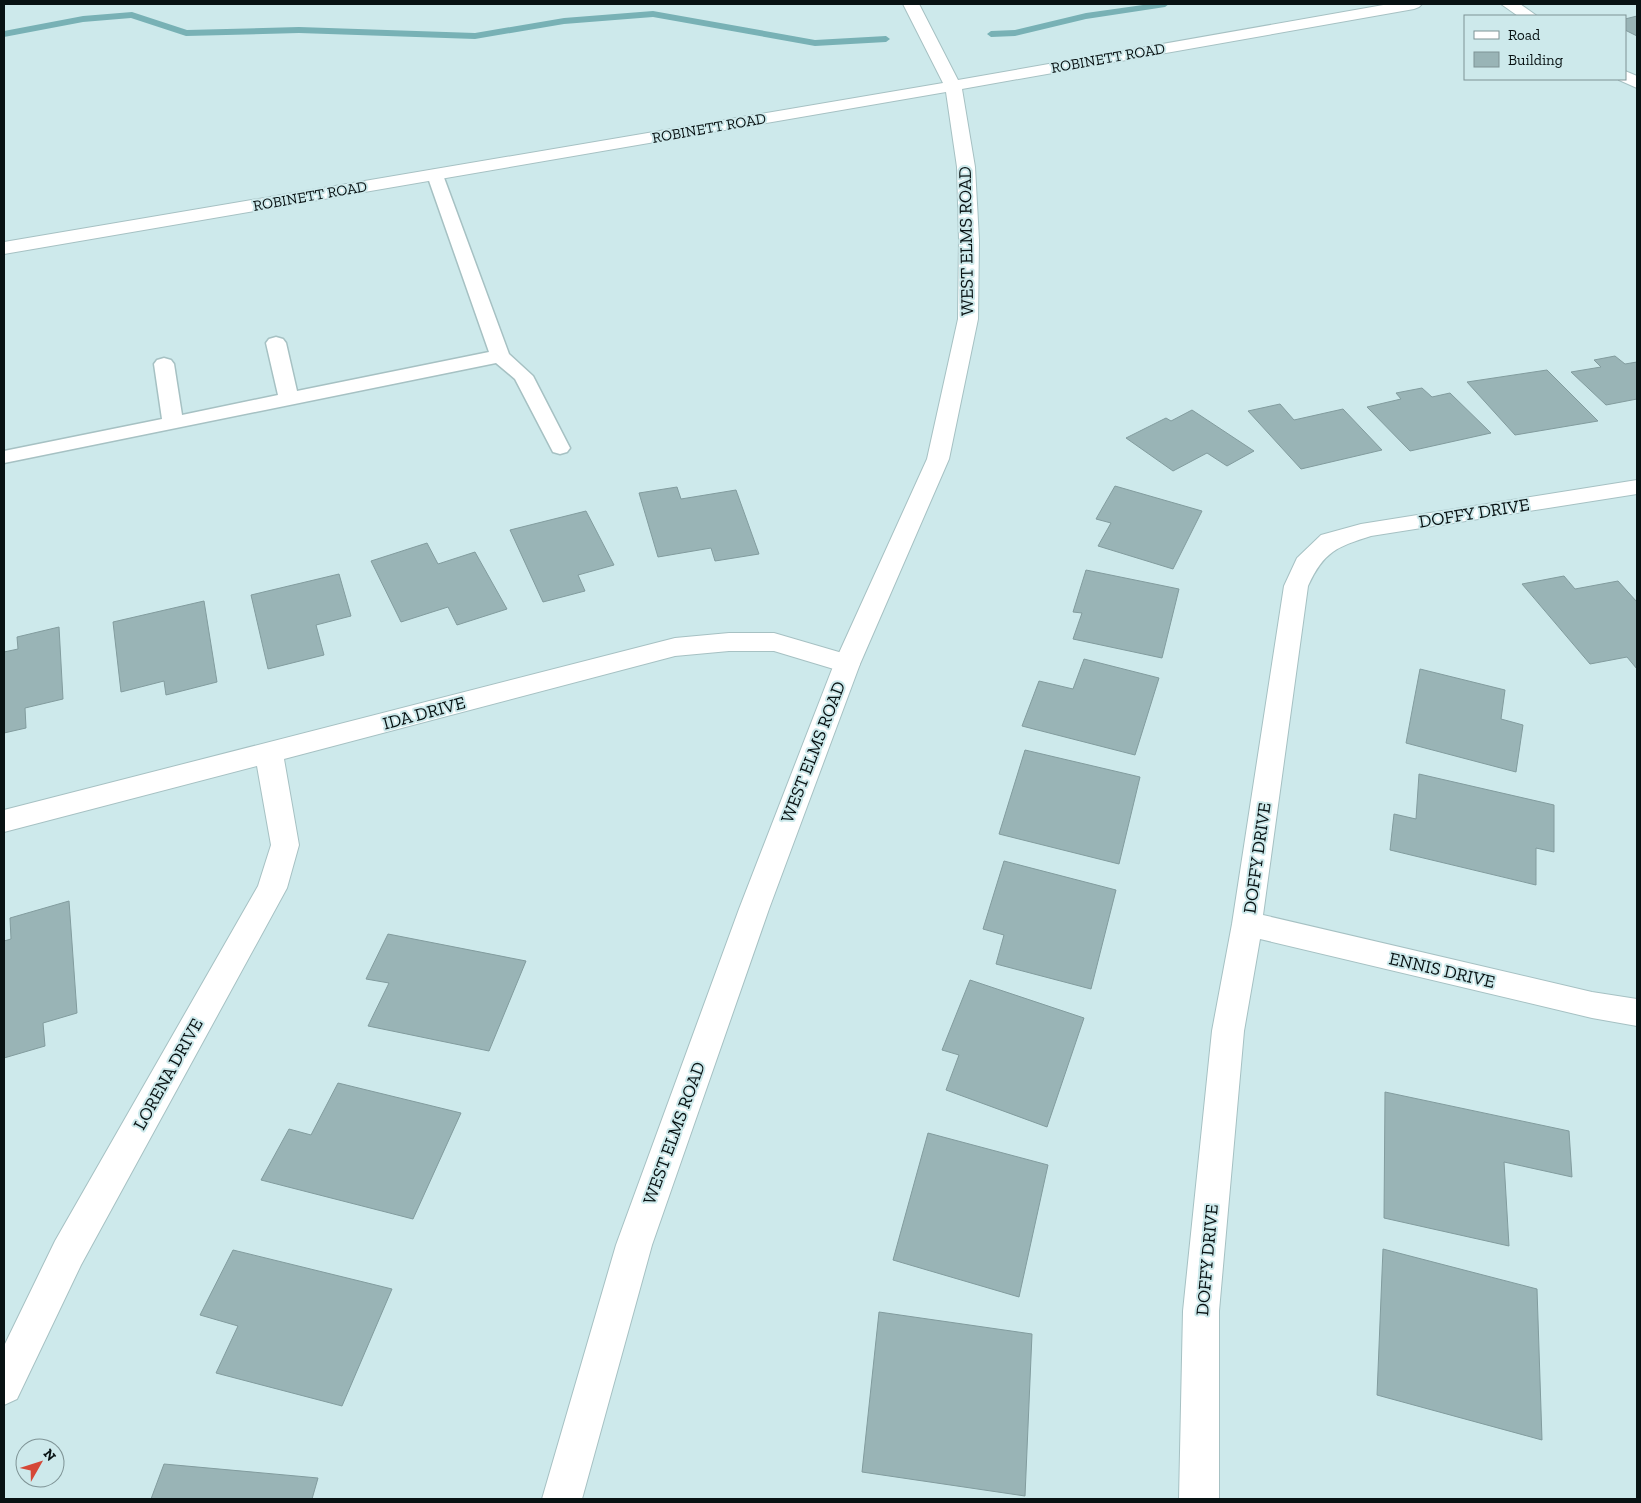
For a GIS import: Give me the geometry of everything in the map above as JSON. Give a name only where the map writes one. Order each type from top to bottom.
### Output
[{"type":"street","name":"WEST ELMS ROAD","points":[[562,1499],[634,1245],[754,909],[847,664],[938,459],[968,319],[969,240],[966,167],[953,86],[911,4]]},
{"type":"street","name":"ROBINETT ROAD","points":[[4,248],[953,86],[1414,4]]},
{"type":"street","points":[[1509,4],[1527,15]]},
{"type":"street","points":[[1626,77],[1637,84]]},
{"type":"street","name":"DOFFY DRIVE","points":[[1199,1499],[1201,1311],[1228,1031],[1247,924],[1296,586],[1306,564],[1330,541],[1370,529],[1637,487]]},
{"type":"street","name":"IDA DRIVE","points":[[4,821],[676,647],[729,642],[774,642],[847,664]]},
{"type":"street","name":"LORENA DRIVE","points":[[4,1386],[68,1253],[272,888],[285,845],[269,753]]},
{"type":"street","name":"ENNIS DRIVE","points":[[1247,924],[1592,1005],[1637,1013]]},
{"type":"lane","points":[[435,174],[500,356],[524,376],[560,448]]},
{"type":"lane","points":[[276,343],[289,399]]},
{"type":"lane","points":[[4,457],[500,356]]},
{"type":"lane","points":[[164,364],[173,423]]},
{"type":"building","points":[[1637,16],[1637,36],[1626,30],[1626,19]]},
{"type":"building","points":[[1615,356],[1625,364],[1637,362],[1637,399],[1606,405],[1571,372],[1601,367],[1594,360]]},
{"type":"building","points":[[1547,370],[1598,421],[1515,435],[1467,382]]},
{"type":"building","points":[[1422,388],[1432,397],[1450,393],[1491,433],[1410,451],[1367,407],[1401,399],[1396,393]]},
{"type":"building","points":[[1280,404],[1294,420],[1343,409],[1382,450],[1301,469],[1248,411]]},
{"type":"building","points":[[1192,410],[1254,451],[1227,466],[1207,453],[1173,471],[1126,438],[1166,418],[1171,421]]},
{"type":"building","points":[[1115,486],[1202,511],[1173,569],[1098,546],[1111,523],[1096,519]]},
{"type":"building","points":[[677,487],[681,499],[736,490],[759,554],[715,561],[711,548],[658,557],[639,493]]},
{"type":"building","points":[[586,511],[614,565],[578,575],[585,591],[543,602],[510,530]]},
{"type":"building","points":[[427,543],[438,564],[475,552],[507,609],[457,625],[448,607],[401,622],[371,561]]},
{"type":"building","points":[[1086,570],[1179,589],[1162,658],[1073,639],[1082,613],[1073,612]]},
{"type":"building","points":[[339,574],[351,616],[316,625],[324,655],[268,669],[251,595]]},
{"type":"building","points":[[1564,576],[1575,589],[1618,581],[1637,602],[1637,669],[1627,657],[1590,664],[1522,584]]},
{"type":"building","points":[[204,601],[217,682],[166,695],[164,681],[121,692],[113,622]]},
{"type":"building","points":[[59,627],[63,699],[25,708],[26,728],[4,733],[4,652],[18,649],[17,637]]},
{"type":"building","points":[[1084,659],[1159,678],[1135,755],[1022,726],[1039,681],[1073,689]]},
{"type":"building","points":[[1420,669],[1505,690],[1501,719],[1523,725],[1516,772],[1406,743]]},
{"type":"building","points":[[1025,750],[1140,777],[1119,864],[999,834]]},
{"type":"building","points":[[1419,774],[1554,805],[1554,852],[1536,848],[1536,885],[1390,850],[1394,814],[1416,819]]},
{"type":"building","points":[[1004,861],[1116,890],[1091,989],[996,964],[1004,935],[983,929]]},
{"type":"building","points":[[69,901],[77,1013],[43,1023],[45,1046],[4,1058],[4,941],[11,939],[10,918]]},
{"type":"building","points":[[388,934],[526,961],[489,1051],[368,1026],[389,983],[366,979]]},
{"type":"building","points":[[970,980],[1084,1018],[1047,1127],[946,1090],[959,1055],[942,1050]]},
{"type":"building","points":[[338,1083],[461,1113],[413,1219],[261,1180],[289,1129],[311,1135]]},
{"type":"building","points":[[1385,1092],[1569,1131],[1572,1177],[1504,1162],[1509,1246],[1384,1218]]},
{"type":"building","points":[[928,1133],[1048,1165],[1019,1297],[893,1260]]},
{"type":"building","points":[[1383,1249],[1537,1289],[1542,1440],[1377,1395]]},
{"type":"building","points":[[233,1250],[392,1289],[342,1406],[216,1373],[238,1326],[200,1315]]},
{"type":"building","points":[[879,1312],[1032,1334],[1025,1496],[862,1472]]},
{"type":"building","points":[[164,1464],[318,1478],[312,1499],[151,1499]]},
{"type":"waterway","points":[[991,34],[1015,33],[1086,16],[1165,4]]},
{"type":"waterway","points":[[4,34],[83,19],[132,15],[186,33],[299,30],[475,36],[564,21],[653,14],[815,43],[886,39]]}]
